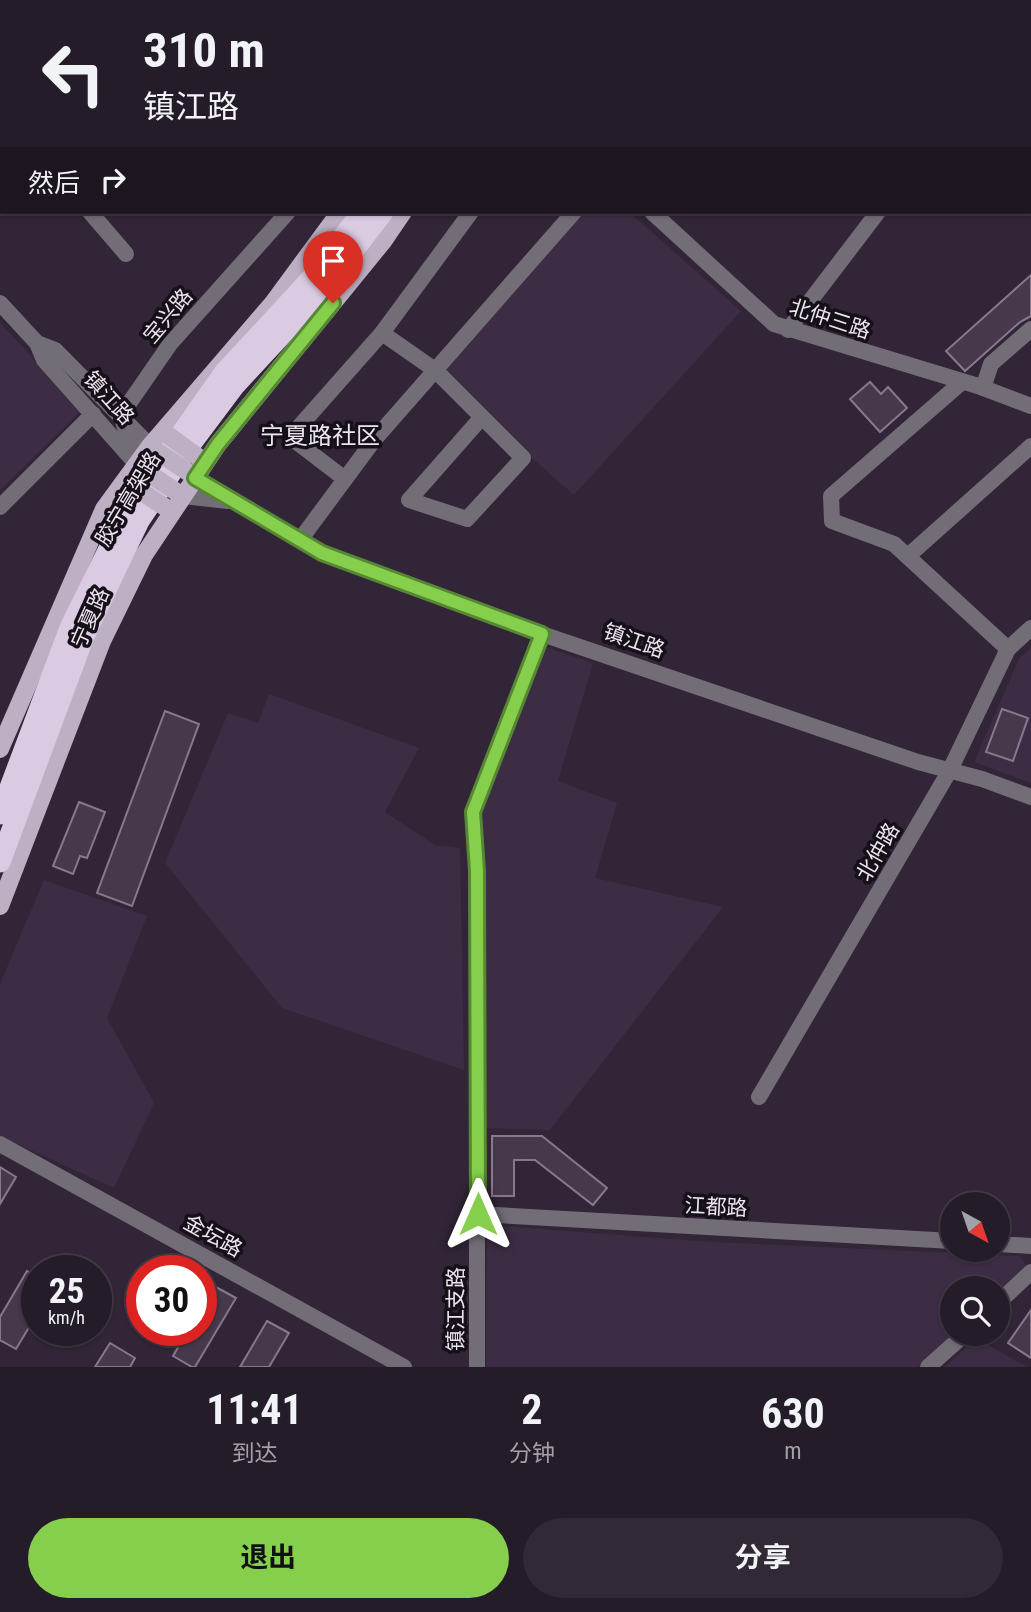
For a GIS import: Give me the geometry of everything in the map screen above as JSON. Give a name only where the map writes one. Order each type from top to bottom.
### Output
[{"type":"highway","name":"胶宁高架路","points":[[0,814],[70,628],[128,510],[224,373],[312,278],[360,214]]},
{"type":"highway","name":"胶宁高架路","points":[[0,862],[84,636],[139,521],[187,449],[235,386],[323,290],[381,214]]},
{"type":"main road","name":"宁夏路","points":[[0,749],[104,509],[126,489],[168,430],[273,303],[339,214]]},
{"type":"main road","name":"宁夏路","points":[[0,906],[102,641],[166,514],[205,456],[384,240],[402,214]]},
{"type":"main road","points":[[168,430],[205,456]]},
{"type":"main road","name":"镇江路","points":[[154,449],[191,475]]},
{"type":"main road","name":"镇江路","points":[[141,467],[179,493]]},
{"type":"main road","points":[[126,489],[166,514]]},
{"type":"street","points":[[92,214],[126,254]]},
{"type":"street","name":"宝兴路","points":[[121,415],[170,344],[286,214]]},
{"type":"street","points":[[345,479],[290,437],[382,333],[470,214]]},
{"type":"street","points":[[300,540],[374,439],[572,214]]},
{"type":"street","name":"北仲三路","points":[[654,214],[774,324],[983,388],[1031,406]]},
{"type":"street","points":[[788,330],[875,214]]},
{"type":"street","name":"镇江路","points":[[0,303],[37,343],[44,360],[141,467]]},
{"type":"street","points":[[983,388],[991,363],[1031,329]]},
{"type":"street","points":[[382,333],[435,370],[482,417],[523,458],[467,519],[409,499],[482,417]]},
{"type":"street","name":"镇江路","points":[[37,343],[55,350],[154,449]]},
{"type":"street","points":[[962,382],[831,496],[832,521],[894,544],[1008,649]]},
{"type":"street","points":[[0,507],[93,414]]},
{"type":"street","points":[[121,415],[141,467]]},
{"type":"street","points":[[908,556],[1031,446]]},
{"type":"street","name":"镇江路","points":[[191,475],[322,553],[542,634],[1031,797]]},
{"type":"street","name":"镇江路","points":[[179,493],[233,501]]},
{"type":"street","name":"北仲路","points":[[759,1097],[950,770],[1008,649],[1031,628]]},
{"type":"street","name":"镇江支路","points":[[477,1367],[477,871],[473,812],[542,634]]},
{"type":"street","name":"金坛路","points":[[0,1144],[395,1365]]},
{"type":"street","name":"江都路","points":[[478,1214],[940,1240]]},
{"type":"street","points":[[1010,1245],[1031,1246]]},
{"type":"street","points":[[1010,1292],[1031,1272]]},
{"type":"street","points":[[929,1367],[952,1346]]},
{"type":"shaded area","points":[[570,214],[631,214],[741,311],[574,495],[432,370]]},
{"type":"shaded area","points":[[0,323],[82,410],[0,490]]},
{"type":"shaded area","points":[[545,647],[593,663],[558,781],[617,803],[595,878],[723,907],[550,1130],[485,1128],[482,813]]},
{"type":"shaded area","points":[[1031,647],[1031,783],[974,762],[1019,659]]},
{"type":"shaded area","points":[[269,694],[419,748],[385,812],[435,845],[460,848],[464,1070],[282,1008],[165,863],[228,713],[258,723]]},
{"type":"shaded area","points":[[44,880],[147,916],[107,1018],[154,1103],[114,1188],[0,1136],[0,984]]},
{"type":"shaded area","points":[[487,1225],[712,1242],[940,1252],[940,1262],[1010,1262],[1010,1256],[1020,1256],[1029,1269],[1010,1286],[1010,1276],[940,1276],[940,1346],[942,1346],[918,1367],[486,1367]]},
{"type":"shaded area","points":[[967,1346],[990,1346],[1027,1367],[945,1367]]},
{"type":"building","points":[[1031,275],[1031,316],[1020,322],[965,371],[946,351]]},
{"type":"building","points":[[870,382],[881,394],[888,387],[907,408],[880,432],[850,399]]},
{"type":"building","points":[[1002,709],[1028,718],[1013,761],[986,752]]},
{"type":"building","points":[[165,711],[199,724],[132,906],[97,893]]},
{"type":"building","points":[[79,802],[105,812],[87,858],[80,856],[73,874],[53,866]]},
{"type":"building","points":[[492,1136],[542,1136],[607,1188],[593,1205],[535,1160],[514,1160],[514,1196],[492,1196]]},
{"type":"building","points":[[0,1167],[16,1177],[0,1204]]},
{"type":"building","points":[[21,1281],[21,1341],[16,1349],[0,1340],[0,1317]]},
{"type":"building","points":[[217,1288],[236,1298],[217,1330]]},
{"type":"building","points":[[1031,1310],[1031,1358],[1010,1344],[1010,1340]]},
{"type":"building","points":[[267,1321],[289,1333],[269,1367],[240,1367]]},
{"type":"building","points":[[112,1344],[135,1358],[130,1367],[95,1367]]},
{"type":"building","points":[[179,1346],[207,1346],[195,1367],[173,1356]]},
{"type":"district","name":"宁夏路社区","points":[[320,436]]},
{"type":"route","points":[[333,303],[218,444],[195,478],[322,553],[542,634],[473,812],[477,871],[478,1214]]}]
